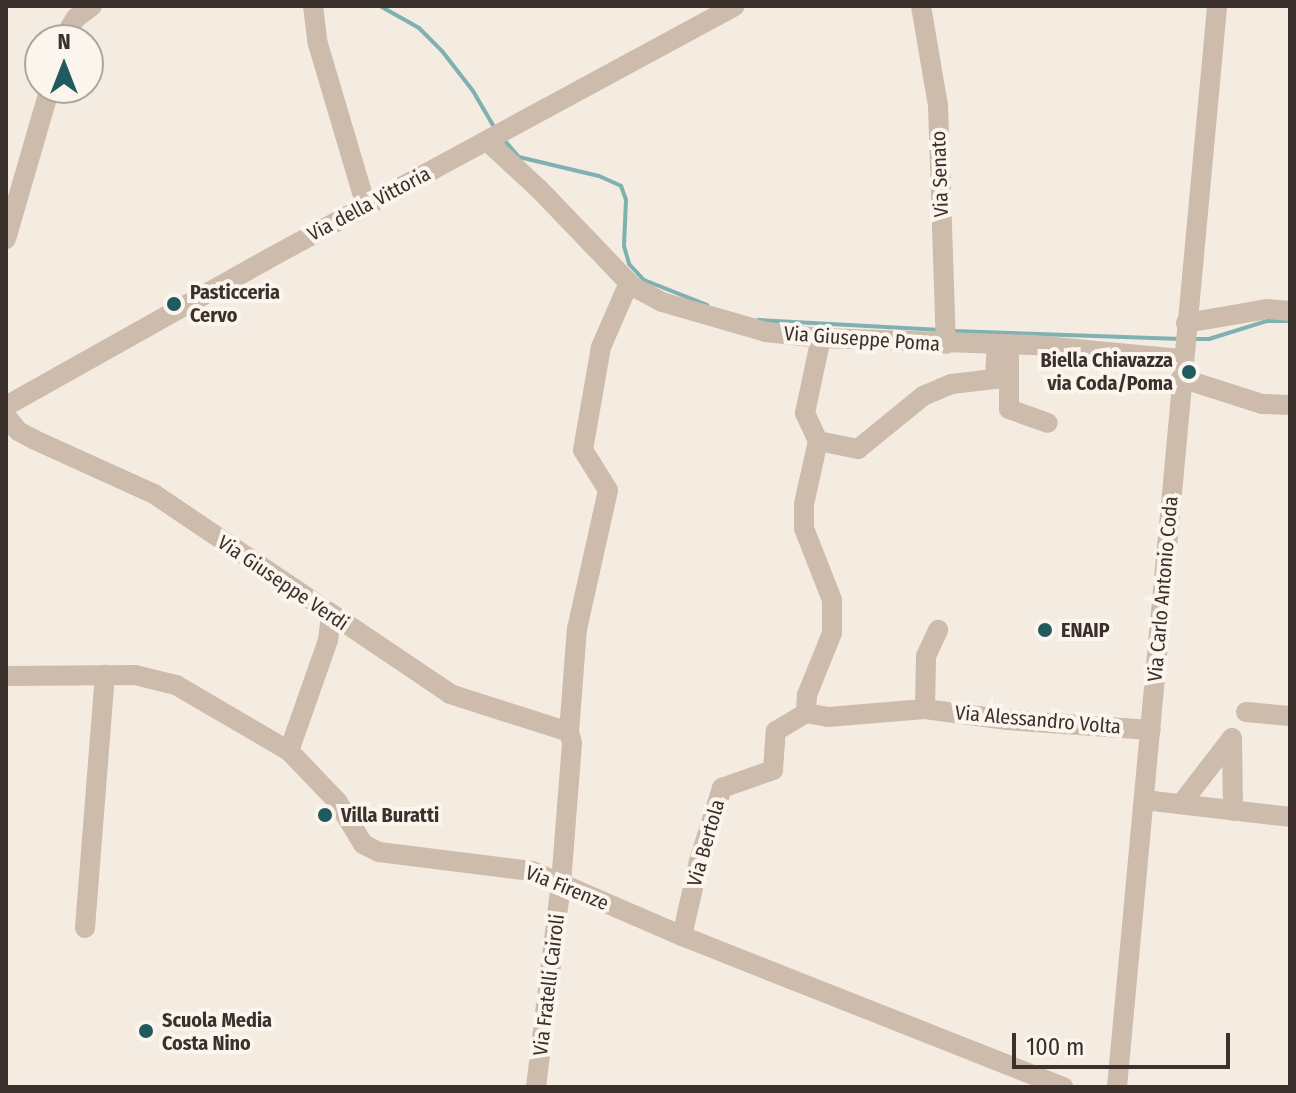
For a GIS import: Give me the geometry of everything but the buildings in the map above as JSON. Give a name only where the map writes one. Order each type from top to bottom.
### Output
[{"type":"street","points":[[72,24],[92,6]]},
{"type":"street","points":[[313,6],[318,44],[366,206]]},
{"type":"street","name":"Via della Vittoria","points":[[6,406],[735,6]]},
{"type":"street","name":"Via Senato","points":[[921,6],[938,105],[946,344]]},
{"type":"street","name":"Via Carlo Antonio Coda","points":[[1117,1087],[1217,6]]},
{"type":"street","points":[[6,239],[45,104]]},
{"type":"street","name":"Via Giuseppe Poma","points":[[499,136],[629,283],[662,302],[751,328],[821,338],[1003,345],[1182,368]]},
{"type":"street","points":[[561,883],[577,629],[608,490],[583,450],[601,347],[629,283]]},
{"type":"street","points":[[1186,323],[1267,309],[1290,311]]},
{"type":"street","points":[[806,713],[807,695],[832,633],[832,600],[804,528],[804,504],[818,441],[805,413],[821,338]]},
{"type":"street","points":[[818,441],[858,449],[923,396],[951,384],[995,379],[1003,345]]},
{"type":"street","points":[[1003,345],[1009,409],[1048,423]]},
{"type":"street","points":[[1182,368],[1262,404],[1290,405]]},
{"type":"street","name":"Via Giuseppe Verdi","points":[[6,416],[18,431],[35,440],[154,494],[450,694],[569,732]]},
{"type":"street","points":[[289,751],[328,640],[331,615]]},
{"type":"street","points":[[925,709],[926,656],[938,630]]},
{"type":"street","points":[[85,928],[105,675]]},
{"type":"street","name":"Via Firenze","points":[[6,676],[135,675],[176,685],[289,751],[337,801],[363,844],[379,852],[515,867],[561,883],[1018,1078],[1063,1087]]},
{"type":"street","name":"Via Alessandro Volta","points":[[806,713],[828,717],[925,709],[1151,730]]},
{"type":"street","points":[[1246,712],[1290,716]]},
{"type":"street","name":"Via Bertola","points":[[682,936],[699,861],[722,788],[773,770],[776,731],[806,713]]},
{"type":"street","points":[[1181,804],[1232,738],[1233,811]]},
{"type":"street","points":[[1144,800],[1290,817]]},
{"type":"street","name":"Via Fratelli Cairoli","points":[[536,1087],[561,883]]},
{"type":"waterway","points":[[380,6],[419,28],[442,51],[473,91],[494,127]]},
{"type":"waterway","points":[[504,140],[519,157],[599,176],[621,186],[626,200],[624,246],[629,264],[644,280],[707,305]]},
{"type":"waterway","points":[[758,320],[941,330]]},
{"type":"waterway","points":[[1193,339],[1209,339],[1267,321],[1290,321]]},
{"type":"waterway","points":[[953,331],[1181,339]]},
{"type":"place","name":"Pasticceria Cervo","points":[[174,304]]},
{"type":"place","name":"Biella Chiavazza via Coda/Poma","points":[[1189,372]]},
{"type":"place","name":"ENAIP","points":[[1045,630]]},
{"type":"place","name":"Villa Buratti","points":[[325,815]]},
{"type":"place","name":"Scuola Media Costa Nino","points":[[146,1031]]}]
